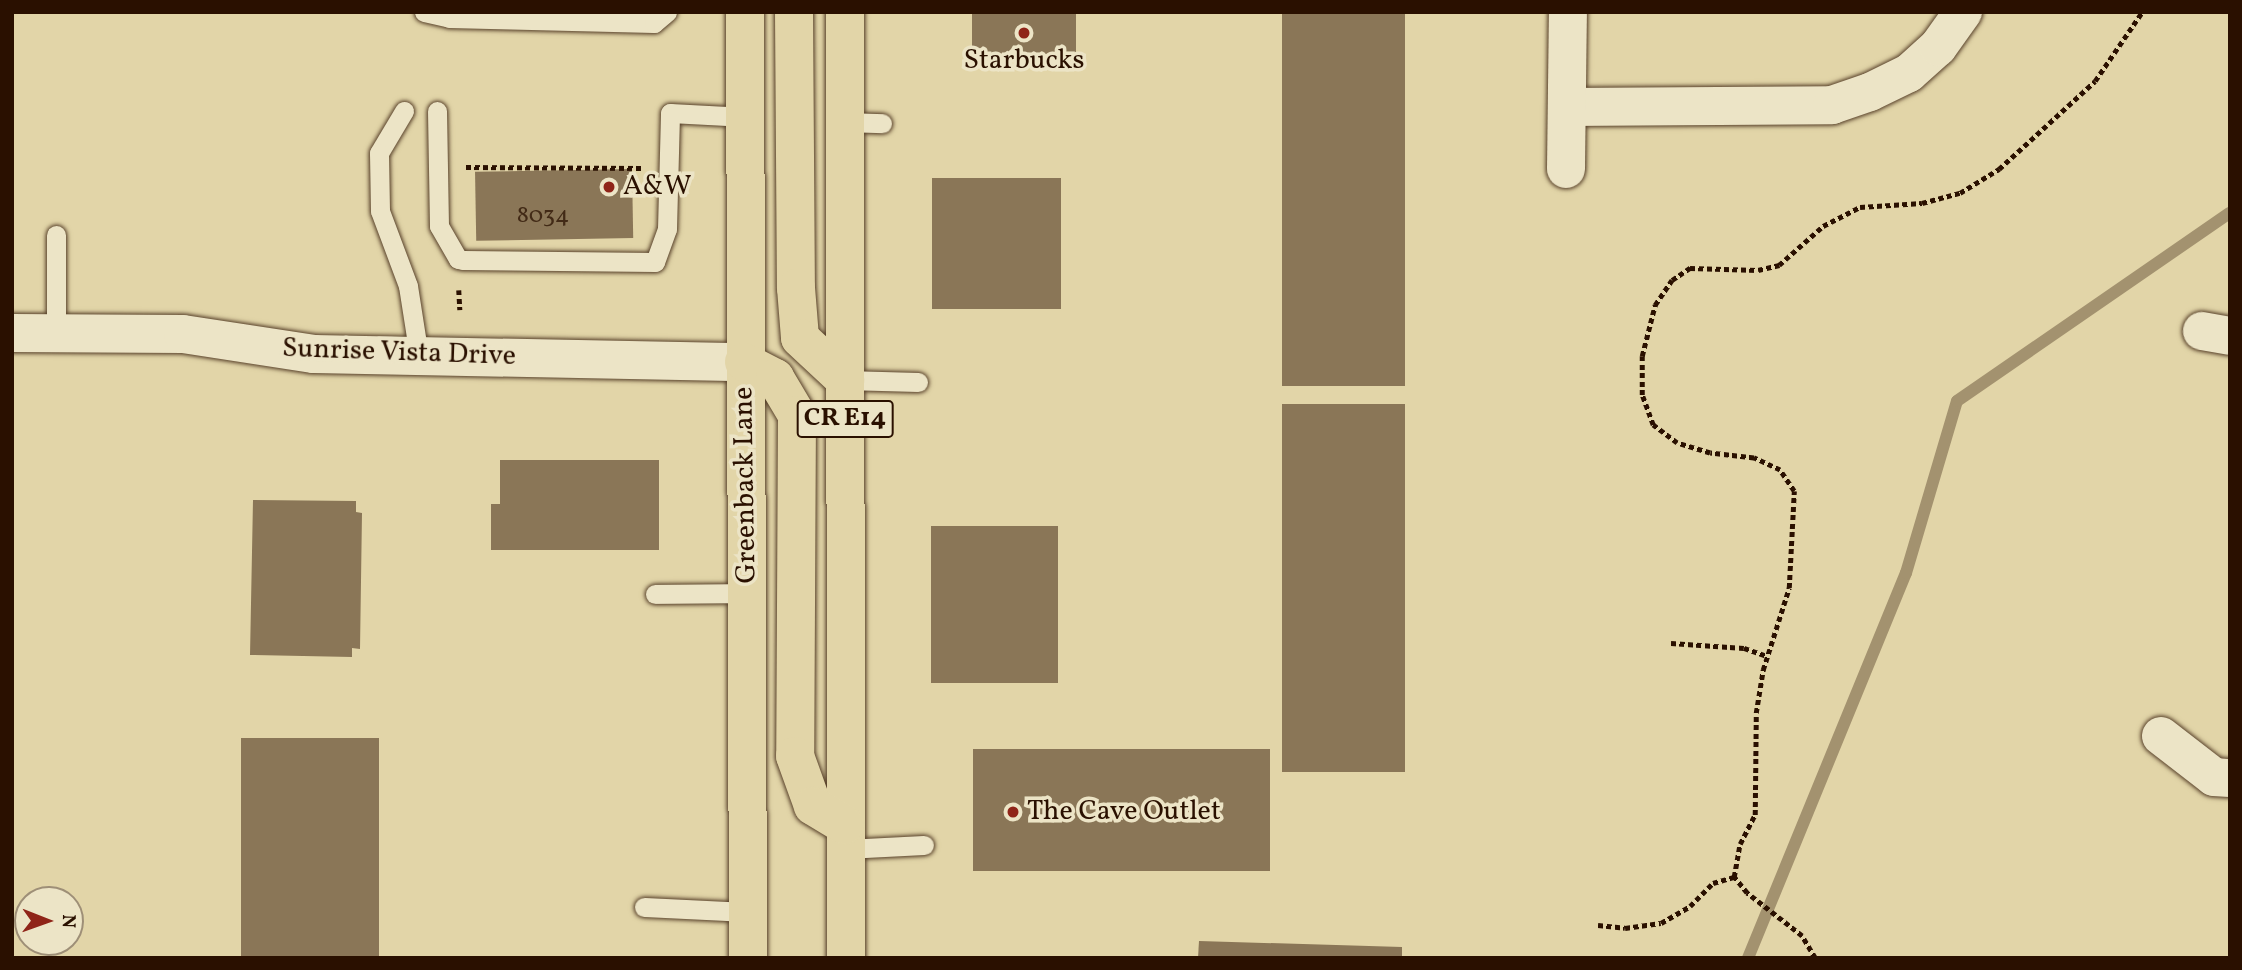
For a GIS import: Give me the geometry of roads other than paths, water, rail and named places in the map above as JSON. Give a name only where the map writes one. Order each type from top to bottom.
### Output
[{"type":"main road","name":"Greenback Lane","points":[[745,12],[744,362],[748,958]]},
{"type":"main road","points":[[794,12],[796,288],[800,338],[845,380]]},
{"type":"main road","name":"CR E14","points":[[845,12],[864,122],[845,380],[846,958]]},
{"type":"main road","points":[[744,362],[775,378],[797,415],[795,756],[813,806],[845,837]]},
{"type":"street","points":[[1566,169],[1568,12]]},
{"type":"street","points":[[1567,107],[1832,105],[1870,92],[1909,73],[1938,47],[1963,12]]},
{"type":"street","name":"Sunrise Vista Drive","points":[[12,333],[183,334],[314,354],[744,362]]},
{"type":"street","points":[[2161,736],[2214,777],[2230,778]]},
{"type":"lane","points":[[424,12],[449,18],[654,23],[667,12]]},
{"type":"lane","points":[[404,111],[379,153],[380,211],[408,286],[419,356]]},
{"type":"lane","points":[[436,111],[439,226],[458,260],[655,262],[667,229],[670,113],[746,117]]},
{"type":"lane","points":[[55,234],[56,333]]},
{"type":"lane","points":[[845,380],[918,382]]},
{"type":"lane","points":[[655,594],[747,593]]},
{"type":"lane","points":[[845,837],[924,845]]},
{"type":"lane","points":[[644,907],[748,912]]},
{"type":"waterway","points":[[1748,958],[1906,573],[1957,401],[2230,213]]},
{"type":"place","name":"Starbucks","points":[[1024,33]]},
{"type":"place","name":"A&W","points":[[609,187]]},
{"type":"place","name":"The Cave Outlet","points":[[1013,812]]}]
